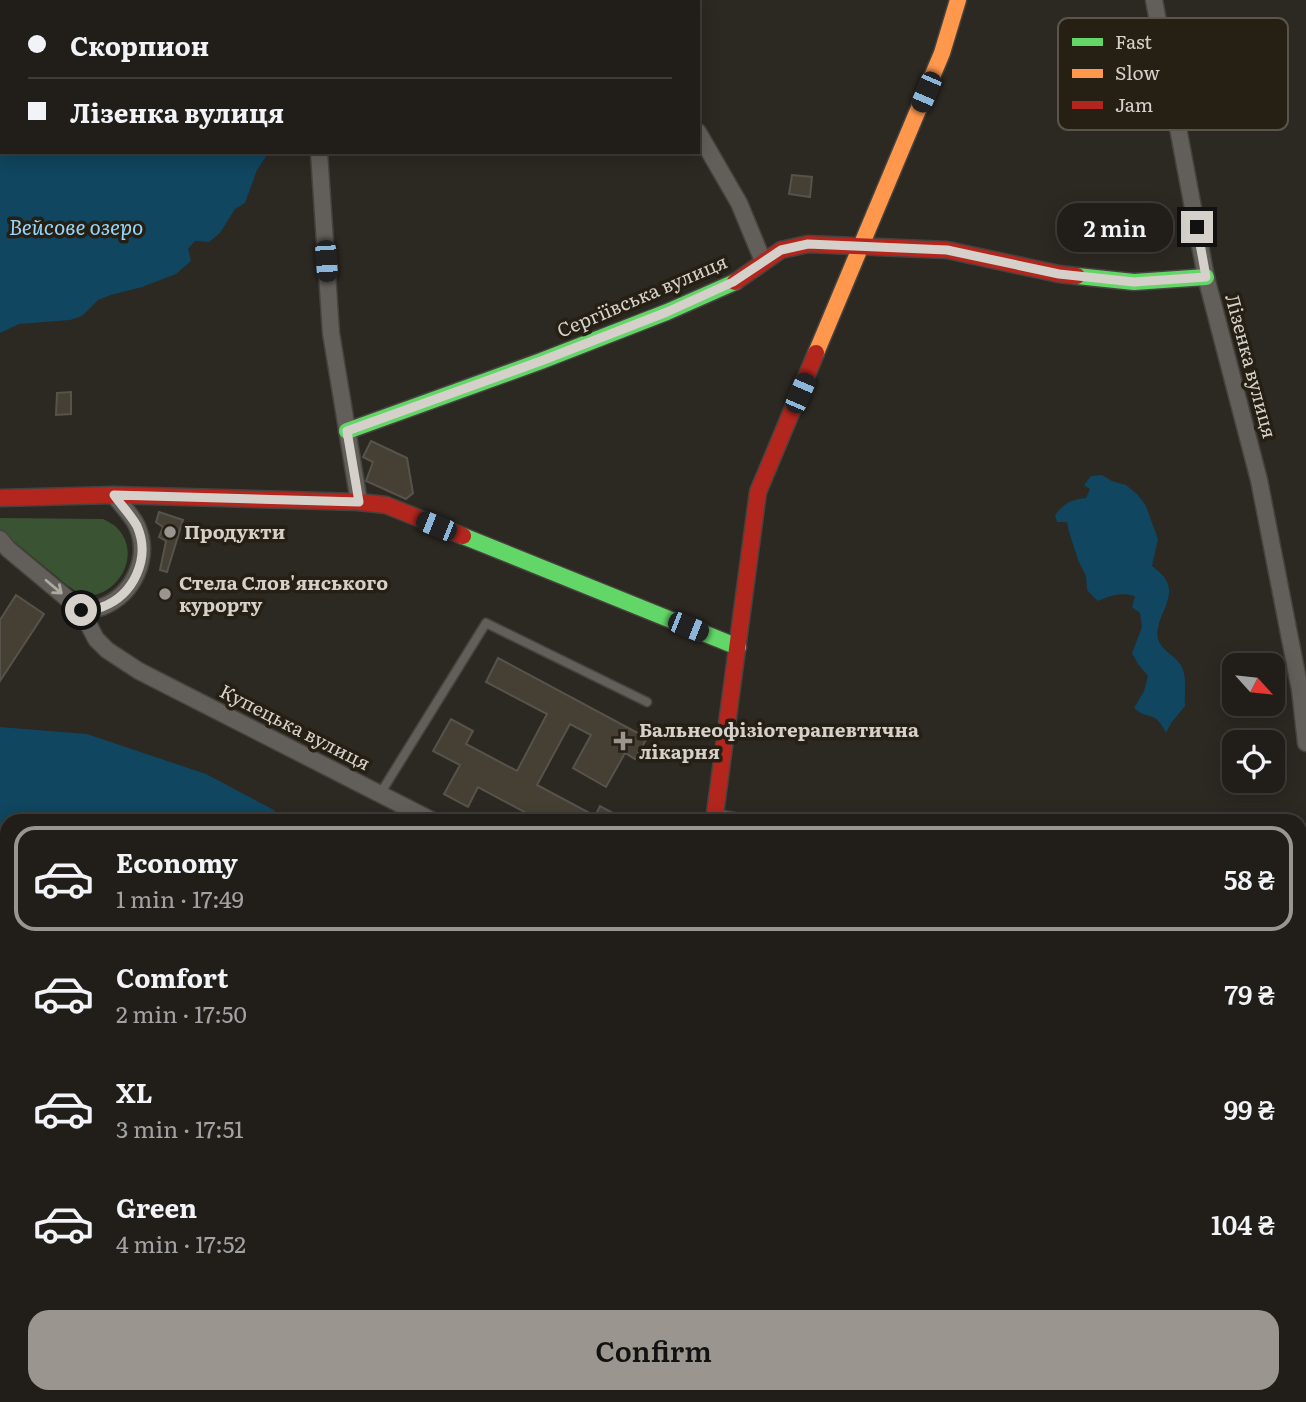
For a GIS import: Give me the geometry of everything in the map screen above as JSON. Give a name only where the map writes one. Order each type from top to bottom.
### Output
[{"type":"street","points":[[715,814],[758,492],[942,53],[957,0]]},
{"type":"street","name":"Лізенка вулиця","points":[[1154,0],[1157,18]]},
{"type":"street","name":"Лізенка вулиця","points":[[1178,130],[1206,277],[1259,480],[1300,690],[1306,743]]},
{"type":"street","points":[[700,135],[739,203],[763,261]]},
{"type":"street","points":[[319,154],[331,333],[359,502]]},
{"type":"street","name":"Сергіївська вулиця","points":[[347,431],[667,312],[733,282],[781,250],[808,244],[947,250],[1059,274],[1134,282],[1206,277]]},
{"type":"street","points":[[0,498],[114,495],[386,505],[738,647]]},
{"type":"street","points":[[0,539],[8,549],[81,610],[100,607],[118,598],[132,584],[140,566],[142,546],[136,526],[114,495]]},
{"type":"street","name":"Купецька вулиця","points":[[81,610],[96,639],[139,671],[419,814]]},
{"type":"lane","points":[[380,794],[486,622],[647,702]]},
{"type":"green space","points":[[0,518],[103,519],[116,527],[123,536],[127,545],[127,563],[111,587],[92,595],[82,594],[0,530]]},
{"type":"water","name":"Вейсове озеро","points":[[0,154],[268,154],[257,170],[245,203],[235,209],[220,233],[209,242],[195,241],[188,249],[191,261],[176,274],[98,300],[82,316],[70,320],[19,324],[0,333]]},
{"type":"water","points":[[1102,475],[1126,485],[1138,495],[1146,506],[1158,539],[1152,566],[1164,577],[1169,592],[1157,631],[1158,639],[1180,664],[1185,684],[1185,706],[1166,733],[1155,718],[1134,708],[1144,691],[1148,676],[1132,653],[1142,627],[1140,613],[1132,607],[1135,596],[1116,595],[1098,601],[1087,590],[1086,576],[1078,560],[1067,522],[1057,522],[1055,515],[1068,503],[1086,498],[1090,489],[1084,485],[1091,476]]},
{"type":"water","points":[[0,727],[87,734],[206,774],[278,814],[0,814]]},
{"type":"building","points":[[792,175],[812,177],[810,197],[789,194]]},
{"type":"building","points":[[71,392],[71,414],[56,415],[57,393]]},
{"type":"building","points":[[371,441],[407,458],[413,493],[406,499],[366,481],[373,462],[363,457]]},
{"type":"building","name":"Продукти","points":[[159,512],[183,520],[167,572],[160,570],[166,541],[159,537],[163,527],[156,522]]},
{"type":"building","points":[[16,595],[44,614],[0,681],[0,620]]},
{"type":"building","name":"Бальнеофізіотерапевтична лікарня","points":[[498,658],[647,738],[635,759],[625,753],[606,787],[573,768],[591,735],[570,724],[537,785],[591,814],[528,814],[478,787],[468,807],[444,794],[460,765],[433,751],[451,719],[473,731],[466,744],[517,771],[547,714],[486,682]]},
{"type":"building","name":"Бальнеофізіотерапевтична лікарня","points":[[600,806],[615,814],[596,814]]},
{"type":"traffic: fast","points":[[1077,276],[1134,282],[1206,277]]},
{"type":"traffic: fast","points":[[347,431],[541,361],[667,312],[735,282]]},
{"type":"traffic: fast","points":[[463,536],[738,647]]},
{"type":"traffic: slow","points":[[816,353],[942,53],[958,0]]},
{"type":"traffic: jam","points":[[735,282],[781,250],[808,244],[947,250],[1077,276]]},
{"type":"traffic: jam","points":[[715,814],[758,492],[816,353]]},
{"type":"traffic: jam","points":[[0,498],[114,495],[359,502],[386,505],[463,536]]},
{"type":"place","name":"Продукти","points":[[170,532]]},
{"type":"place","name":"Стела Слов'янського курорту","points":[[165,594]]},
{"type":"place","name":"Бальнеофізіотерапевтична лікарня","points":[[623,741]]},
{"type":"route","points":[[81,610],[100,607],[118,598],[132,584],[140,566],[142,546],[136,526],[114,495],[359,502],[347,431],[667,312],[733,282],[781,250],[808,244],[947,250],[1059,274],[1134,282],[1206,277],[1197,227]]}]
